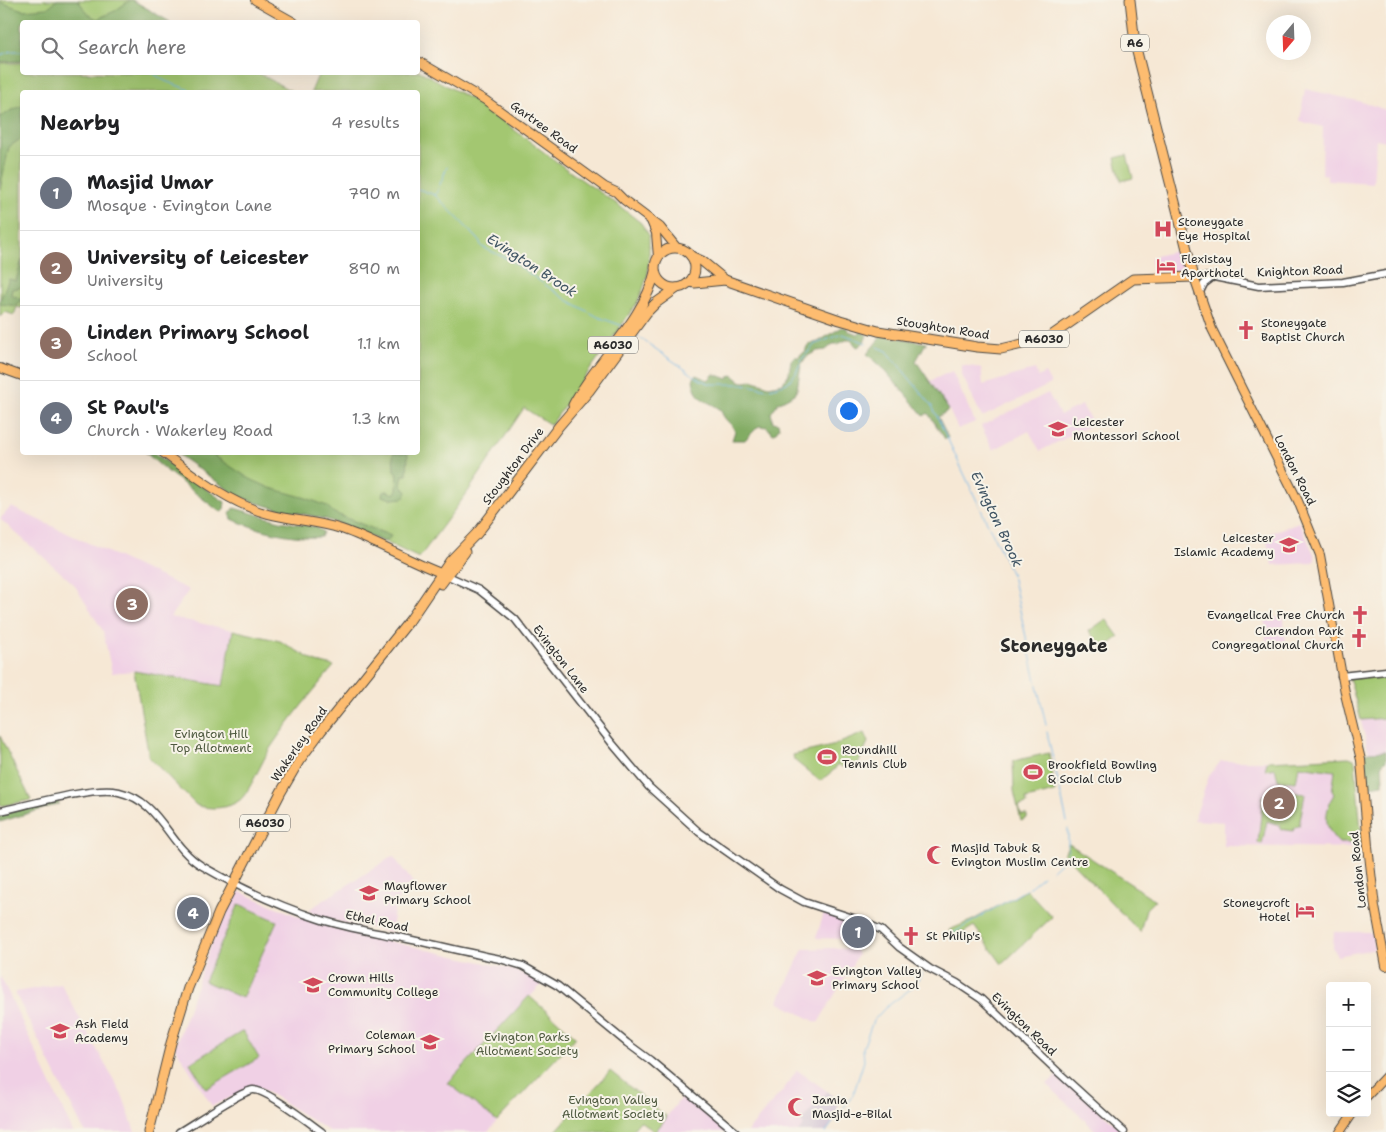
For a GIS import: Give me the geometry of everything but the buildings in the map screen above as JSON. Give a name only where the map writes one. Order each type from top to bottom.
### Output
[{"type":"highway","name":"London Road","points":[[1130,0],[1135,44],[1194,276]]},
{"type":"highway","points":[[677,248],[683,249],[691,256],[695,264],[695,271],[690,282],[676,288],[661,282],[655,272],[658,257],[664,251],[677,248]]},
{"type":"highway","name":"A6030","points":[[691,256],[702,261],[725,280]]},
{"type":"highway","name":"Stoughton Drive","points":[[567,416],[582,387],[641,308],[653,283],[655,272]]},
{"type":"highway","name":"Stoughton Road","points":[[725,280],[840,320],[878,330],[977,348],[1001,349],[1048,338],[1133,279],[1194,276]]},
{"type":"highway","name":"A6030","points":[[690,282],[725,280]]},
{"type":"highway","name":"Stoughton Drive","points":[[444,574],[567,416],[590,391],[647,312],[676,288]]},
{"type":"highway","name":"Wakerley Road","points":[[150,1132],[182,1005],[219,912],[281,792],[299,761],[321,731],[444,574]]},
{"type":"main road","points":[[255,0],[290,20]]},
{"type":"main road","name":"Gartree Road","points":[[420,62],[485,100],[606,187],[616,192],[660,227],[677,248]]},
{"type":"main road","points":[[650,219],[656,233],[658,257]]},
{"type":"main road","name":"London Road","points":[[1194,276],[1199,294],[1216,336],[1295,495],[1315,541],[1322,567],[1341,676],[1361,760],[1375,907],[1386,966]]},
{"type":"main road","points":[[0,368],[20,375]]},
{"type":"main road","name":"Evington Lane","points":[[166,455],[202,481],[235,501],[267,514],[324,523],[348,531],[397,555],[444,574]]},
{"type":"main road","points":[[1377,1084],[1386,1069]]},
{"type":"main road","points":[[1371,1091],[1386,1076]]},
{"type":"main road","points":[[1340,1132],[1349,1117]]},
{"type":"street","name":"Knighton Road","points":[[1194,276],[1214,277],[1259,286],[1343,282],[1386,274]]},
{"type":"street","points":[[1199,294],[1205,282],[1214,277]]},
{"type":"street","name":"Evington Lane","points":[[444,574],[479,590],[515,619],[611,742],[649,787],[699,832],[780,890],[804,902],[859,920],[881,930],[899,947]]},
{"type":"street","points":[[1341,676],[1386,671]]},
{"type":"street","name":"Ethel Road","points":[[0,811],[97,791],[120,792],[141,801],[154,811],[180,848],[191,859],[234,882],[298,912],[343,926],[500,959],[523,966],[568,994],[736,1131]]},
{"type":"street","name":"Evington Road","points":[[899,947],[930,969],[957,983],[981,999],[1124,1132]]},
{"type":"street","points":[[179,1132],[242,1094],[255,1090],[268,1095],[322,1132]]},
{"type":"shaded area","points":[[1305,89],[1362,102],[1386,110],[1386,141],[1376,139],[1373,183],[1327,180],[1327,175],[1322,174],[1323,127],[1300,120]]},
{"type":"shaded area","points":[[1181,250],[1187,267],[1185,272],[1152,275],[1151,257]]},
{"type":"shaded area","points":[[962,365],[981,368],[983,385],[1035,369],[1038,377],[1045,373],[1051,384],[982,417],[962,375]]},
{"type":"shaded area","points":[[952,371],[975,422],[958,429],[949,410],[930,381]]},
{"type":"shaded area","points":[[1048,393],[1060,415],[1082,405],[1093,424],[1040,451],[1029,431],[993,450],[981,426]]},
{"type":"shaded area","points":[[11,507],[189,590],[170,617],[233,630],[223,686],[134,671],[112,673],[103,631],[74,584],[0,519]]},
{"type":"shaded area","name":"Leicester Islamic Academy","points":[[1299,522],[1315,556],[1315,560],[1312,563],[1273,565],[1265,535]]},
{"type":"shaded area","points":[[1284,617],[1285,641],[1266,642],[1265,618]]},
{"type":"shaded area","points":[[1386,674],[1386,751],[1369,752],[1349,677]]},
{"type":"shaded area","points":[[1349,757],[1355,761],[1362,848],[1224,846],[1224,822],[1194,820],[1209,776],[1221,761]]},
{"type":"shaded area","name":"Mayflower Primary School","points":[[393,856],[414,884],[399,898],[394,910],[391,932],[347,924],[318,916],[310,911],[310,909]]},
{"type":"shaded area","name":"Crown Hills Community College","points":[[238,891],[300,917],[344,931],[512,969],[543,983],[448,1083],[497,1121],[488,1132],[330,1132],[262,1089],[254,1087],[212,1106],[175,1047],[212,942]]},
{"type":"shaded area","points":[[824,913],[848,922],[843,939],[816,938]]},
{"type":"shaded area","points":[[1334,932],[1369,932],[1373,935],[1375,949],[1337,956],[1333,947]]},
{"type":"shaded area","name":"Evington Valley Primary School","points":[[834,948],[856,950],[858,955],[818,1023],[778,1002],[803,949]]},
{"type":"shaded area","points":[[0,976],[9,994],[73,1132],[0,1132]]},
{"type":"shaded area","name":"Ash Field Academy","points":[[61,984],[123,1097],[135,1132],[86,1132],[83,1129],[16,995],[16,992]]},
{"type":"shaded area","points":[[797,1070],[827,1091],[801,1122],[804,1125],[798,1132],[747,1132],[784,1089]]},
{"type":"shaded area","points":[[1059,1074],[1124,1132],[1097,1132],[1047,1084]]},
{"type":"shaded area","points":[[827,1091],[837,1099],[838,1114],[826,1132],[798,1132],[804,1125],[801,1122]]},
{"type":"shaded area","points":[[683,1095],[728,1132],[655,1132]]},
{"type":"green space","points":[[0,0],[132,0],[150,10],[148,20],[20,20],[20,61],[0,62]]},
{"type":"green space","points":[[57,0],[78,0],[88,14],[97,19],[115,11],[132,0],[167,20],[20,20],[20,61],[0,62],[0,2],[23,10],[47,8]]},
{"type":"green space","points":[[0,63],[20,63],[20,75],[262,75],[289,90],[20,90],[20,308],[17,307],[14,315],[5,312],[0,317]]},
{"type":"green space","points":[[420,71],[480,104],[569,171],[617,204],[641,223],[649,235],[648,273],[637,303],[551,425],[524,408],[467,493],[419,558],[350,527],[326,519],[269,506],[236,495],[179,455],[420,455],[420,90],[312,90],[318,75],[420,75]]},
{"type":"green space","points":[[20,107],[20,139],[9,147],[0,189],[0,117]]},
{"type":"green space","points":[[1127,155],[1133,178],[1121,181],[1115,158]]},
{"type":"green space","points":[[20,266],[20,287],[12,289],[11,295],[20,298],[20,302],[17,306],[0,304],[9,279],[16,281]]},
{"type":"green space","points":[[842,327],[858,334],[861,332],[867,335],[865,341],[857,347],[851,340],[846,340],[806,357],[801,365],[795,394],[778,403],[771,413],[773,422],[778,423],[779,427],[773,434],[767,427],[759,426],[745,440],[732,440],[735,431],[723,416],[721,410],[700,397],[697,393],[693,380],[696,375],[708,380],[714,374],[728,379],[729,376],[733,375],[742,382],[752,380],[769,386],[783,383],[789,373],[791,360],[805,352],[810,344],[818,342]]},
{"type":"green space","points":[[882,335],[926,343],[916,361],[949,410],[938,417],[948,437],[945,439],[928,413],[924,416],[881,366],[867,354]]},
{"type":"green space","points":[[148,455],[157,455],[225,502],[222,512],[216,509]]},
{"type":"green space","points":[[179,455],[213,455],[250,479],[270,488],[327,506],[334,513],[391,536],[387,541],[383,542],[325,519],[269,506],[236,495]]},
{"type":"green space","points":[[393,455],[408,455],[407,475],[403,475],[401,485],[407,492],[404,498],[392,499],[382,496],[383,492],[387,491],[394,494],[397,490],[398,476],[394,470]]},
{"type":"green space","points":[[234,508],[280,521],[316,527],[323,532],[321,537],[299,537],[263,530],[232,519],[230,513]]},
{"type":"green space","points":[[1106,619],[1119,637],[1103,649],[1089,631]]},
{"type":"green space","name":"Evington Hill Top Allotment","points":[[233,630],[280,641],[316,662],[334,666],[271,747],[244,796],[230,805],[219,808],[207,808],[196,805],[149,757],[134,671],[223,686]]},
{"type":"green space","points":[[1386,674],[1386,718],[1361,720],[1349,677]]},
{"type":"green space","name":"Roundhill Tennis Club","points":[[864,733],[868,742],[858,764],[841,767],[838,764],[834,770],[820,781],[794,760],[793,755],[832,746]]},
{"type":"green space","points":[[0,736],[31,800],[0,806]]},
{"type":"green space","points":[[1386,751],[1386,760],[1382,764],[1383,784],[1369,786],[1364,754]]},
{"type":"green space","name":"Brookfield Bowling & Social Club","points":[[1049,753],[1055,792],[1026,799],[1027,804],[1019,806],[1021,815],[1027,815],[1027,818],[1021,821],[1014,791],[1013,761]]},
{"type":"green space","points":[[1349,757],[1355,761],[1362,843],[1339,843],[1330,832],[1327,813],[1334,794],[1332,791],[1335,771],[1299,766],[1296,782],[1278,780],[1275,768],[1265,770],[1269,761]]},
{"type":"green space","points":[[1283,791],[1305,794],[1299,826],[1295,827],[1293,831],[1280,829],[1280,825],[1267,821],[1262,844],[1258,843],[1263,797],[1264,795],[1269,812],[1276,811],[1273,796]]},
{"type":"green space","points":[[57,799],[59,804],[0,822],[0,812]]},
{"type":"green space","points":[[1069,844],[1155,900],[1146,909],[1140,932],[1064,854]]},
{"type":"green space","points":[[1027,890],[1052,917],[1002,964],[974,926],[953,939],[949,930],[973,920]]},
{"type":"green space","points":[[239,904],[277,921],[242,998],[204,981]]},
{"type":"green space","name":"Evington Parks Allotment Society","points":[[529,996],[576,1037],[497,1121],[448,1083]]},
{"type":"green space","points":[[243,1031],[259,1058],[206,1089],[190,1063]]},
{"type":"green space","name":"Evington Valley Allotment Society","points":[[610,1071],[667,1117],[655,1132],[640,1121],[631,1132],[555,1132]]},
{"type":"waterway","name":"Evington Brook","points":[[0,55],[12,51],[20,51]]},
{"type":"waterway","name":"Evington Brook","points":[[156,75],[165,81],[190,90]]},
{"type":"waterway","points":[[436,194],[447,167]]},
{"type":"waterway","name":"Evington Brook","points":[[420,190],[435,195],[479,240],[482,247],[510,260],[567,300],[598,317],[623,326]]},
{"type":"waterway","name":"Evington Brook","points":[[637,336],[699,379],[711,384],[743,384],[767,389],[787,383],[796,373],[802,359],[815,344],[843,334],[866,343]]},
{"type":"waterway","name":"Evington Brook","points":[[878,347],[887,351],[932,406],[1012,575],[1046,725]]},
{"type":"waterway","name":"Evington Brook","points":[[1047,732],[1067,822]]},
{"type":"waterway","name":"Evington Brook","points":[[1052,870],[1068,855],[1068,829]]},
{"type":"waterway","name":"Evington Brook","points":[[950,935],[1027,889],[1043,876]]},
{"type":"waterway","name":"Evington Brook","points":[[826,1132],[853,1095],[864,1061],[863,1048],[873,1021],[885,1008],[913,987],[922,973]]},
{"type":"place","name":"Stoneygate Eye Hospital","points":[[1163,229]]},
{"type":"place","name":"Flexistay Aparthotel","points":[[1166,266]]},
{"type":"place","name":"Stoneygate Baptist Church","points":[[1246,330]]},
{"type":"place","name":"Leicester Montessori School","points":[[1058,429]]},
{"type":"place","name":"Leicester Islamic Academy","points":[[1289,545]]},
{"type":"place","name":"Linden Primary School","points":[[132,604]]},
{"type":"place","name":"Evangelical Free Church","points":[[1360,615]]},
{"type":"place","name":"Clarendon Park Congregational Church","points":[[1359,638]]},
{"type":"place","name":"Roundhill Tennis Club","points":[[827,757]]},
{"type":"place","name":"Brookfield Bowling & Social Club","points":[[1033,772]]},
{"type":"place","name":"University of Leicester","points":[[1279,803]]},
{"type":"place","name":"Masjid Tabuk & Evington Muslim Centre","points":[[936,855]]},
{"type":"place","name":"Mayflower Primary School","points":[[369,893]]},
{"type":"place","name":"Stoneycroft Hotel","points":[[1305,910]]},
{"type":"place","name":"St Paul's","points":[[193,913]]},
{"type":"place","name":"Masjid Umar","points":[[858,932]]},
{"type":"place","name":"St Philip's","points":[[911,936]]},
{"type":"place","name":"Evington Valley Primary School","points":[[817,978]]},
{"type":"place","name":"Crown Hills Community College","points":[[313,985]]},
{"type":"place","name":"Ash Field Academy","points":[[60,1031]]},
{"type":"place","name":"Coleman Primary School","points":[[430,1042]]},
{"type":"place","name":"Jamia Masjid-e-Bilal","points":[[797,1107]]},
{"type":"district","name":"Stoneygate","points":[[1054,646]]}]
